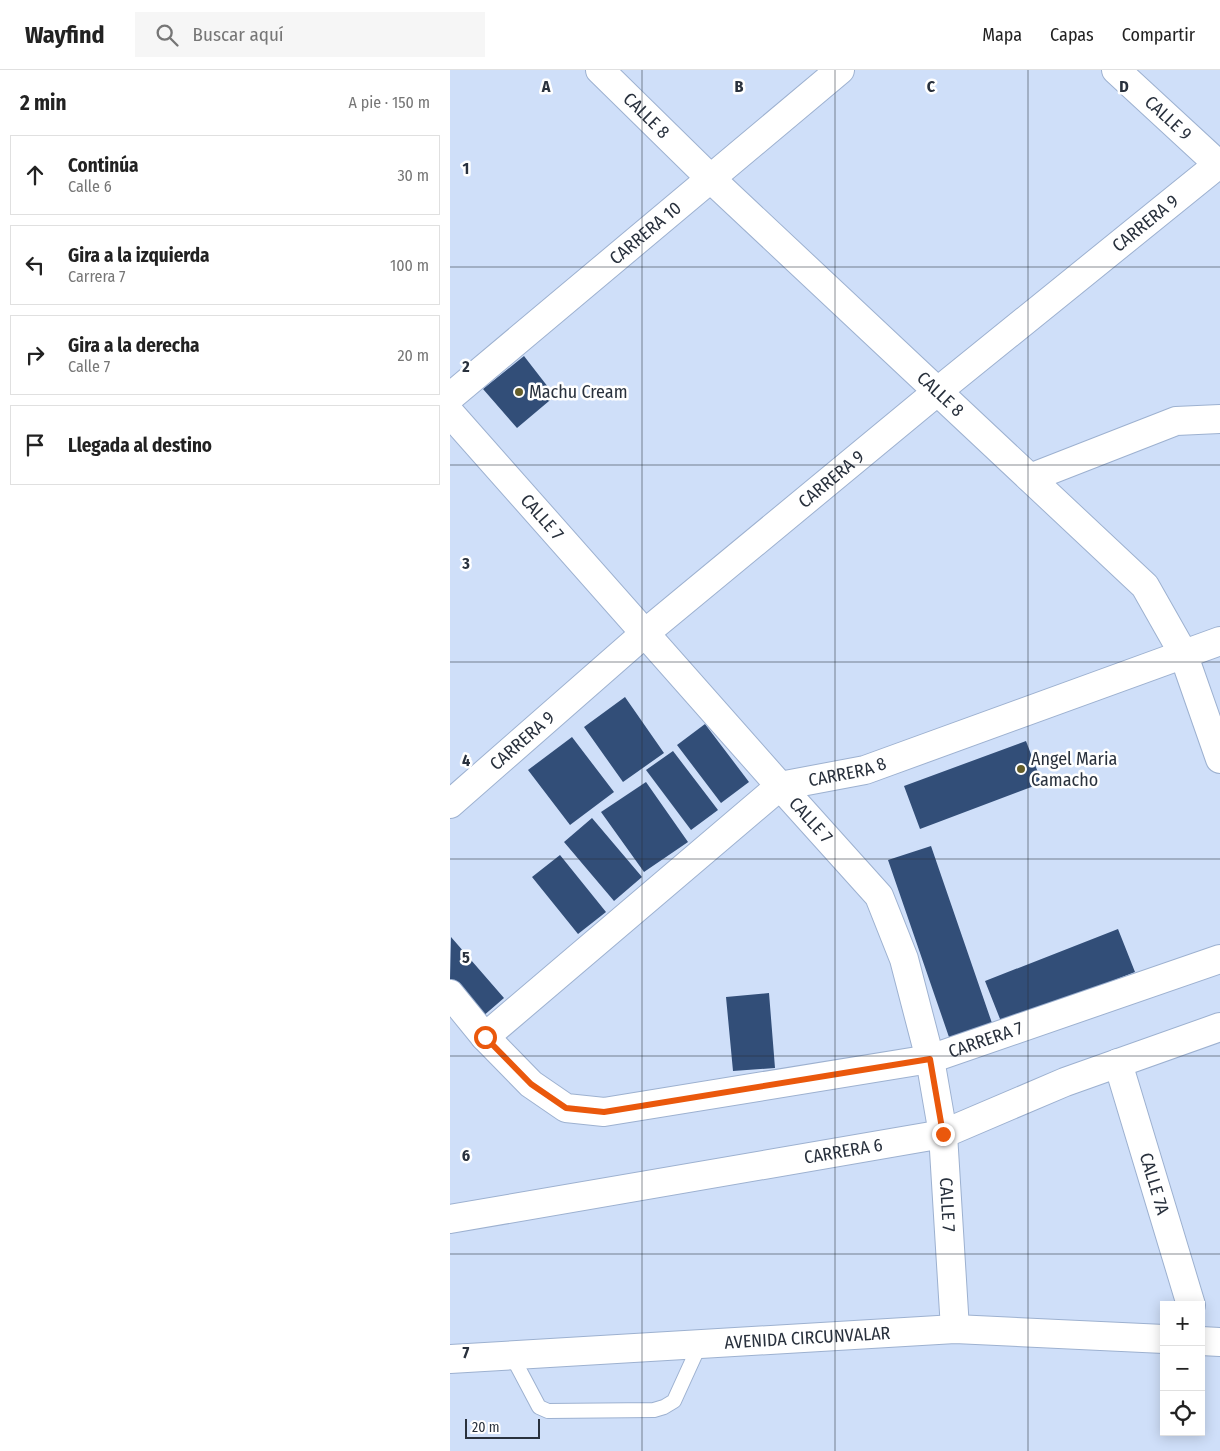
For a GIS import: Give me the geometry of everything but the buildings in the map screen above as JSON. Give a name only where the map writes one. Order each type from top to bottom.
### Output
[{"type":"street","name":"CALLE 8","points":[[600,70],[710,178],[1144,586],[1183,653],[1220,759]]},
{"type":"street","name":"CARRERA 10","points":[[450,397],[840,70]]},
{"type":"street","name":"CALLE 9","points":[[1116,70],[1219,165]]},
{"type":"street","name":"CARRERA 9","points":[[450,804],[644,634],[938,391],[1219,165]]},
{"type":"street","name":"CALLE 7","points":[[450,413],[644,634],[879,896],[904,959],[930,1059],[943,1134],[954,1329]]},
{"type":"street","points":[[1030,478],[1176,421],[1220,419]]},
{"type":"street","name":"CARRERA 8","points":[[485,1037],[780,786],[865,770],[1220,641]]},
{"type":"street","name":"CARRERA 7","points":[[485,1037],[531,1084],[566,1108],[604,1112],[930,1059],[1220,959]]},
{"type":"street","points":[[450,994],[485,1037]]},
{"type":"street","name":"CARRERA 6","points":[[450,1219],[943,1134],[1066,1082],[1220,1027]]},
{"type":"street","name":"CALLE 7A","points":[[1118,1063],[1190,1301]]},
{"type":"street","name":"AVENIDA CIRCUNVALAR","points":[[450,1359],[954,1329],[1160,1339]]},
{"type":"street","points":[[1205,1339],[1220,1333]]},
{"type":"street","points":[[1205,1340],[1220,1342]]},
{"type":"lane","points":[[512,1356],[538,1408],[548,1411],[654,1410],[674,1401],[700,1344]]},
{"type":"place","name":"Machu Cream","points":[[519,392]]},
{"type":"place","name":"Angel Maria Camacho","points":[[1021,769]]},
{"type":"route","points":[[485,1037],[531,1084],[566,1108],[604,1112],[930,1059],[943,1134]]}]
